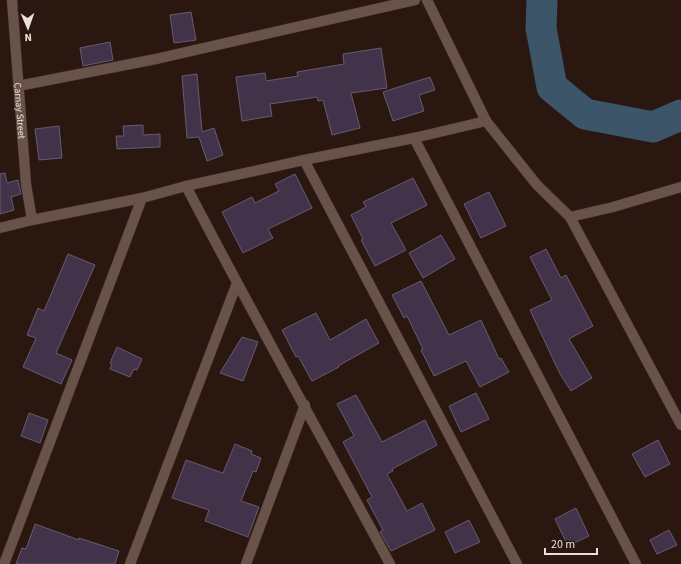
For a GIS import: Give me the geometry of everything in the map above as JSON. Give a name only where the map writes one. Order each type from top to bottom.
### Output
[{"type":"street","name":"Carnay Street","points":[[12,0],[26,184],[32,220]]},
{"type":"street","points":[[18,86],[156,59],[415,0]]},
{"type":"street","points":[[427,0],[486,121],[537,185],[570,217],[681,425]]},
{"type":"street","points":[[0,228],[32,220],[142,198],[186,186],[414,138],[486,121]]},
{"type":"street","points":[[414,138],[636,564]]},
{"type":"street","points":[[304,160],[517,564]]},
{"type":"street","points":[[186,186],[390,564]]},
{"type":"street","points":[[570,217],[679,190]]},
{"type":"street","points":[[4,564],[142,198]]},
{"type":"street","points":[[130,564],[237,283]]},
{"type":"street","points":[[246,564],[304,405]]},
{"type":"building","points":[[191,12],[196,40],[174,43],[170,15]]},
{"type":"building","points":[[110,42],[113,60],[83,66],[80,48]]},
{"type":"building","points":[[381,48],[387,88],[351,93],[360,128],[332,135],[323,100],[318,101],[317,97],[270,104],[272,116],[242,121],[236,77],[265,73],[266,81],[298,76],[297,72],[344,64],[343,54]]},
{"type":"building","points":[[197,74],[202,132],[214,128],[223,155],[207,161],[199,137],[187,138],[182,76]]},
{"type":"building","points":[[430,77],[435,90],[419,95],[424,111],[393,121],[383,92]]},
{"type":"building","points":[[143,125],[143,135],[160,134],[160,147],[117,149],[116,136],[124,136],[123,126]]},
{"type":"building","points":[[59,126],[62,158],[39,160],[35,129]]},
{"type":"building","points":[[5,173],[7,183],[18,180],[21,194],[11,197],[14,210],[0,214],[0,174]]},
{"type":"building","points":[[295,174],[312,208],[268,229],[273,238],[243,253],[222,212],[252,197],[255,203],[279,191],[275,184]]},
{"type":"building","points":[[413,178],[427,205],[391,223],[406,250],[375,266],[361,240],[363,239],[351,215],[366,207],[363,202]]},
{"type":"building","points":[[489,192],[506,226],[481,238],[464,204]]},
{"type":"building","points":[[441,235],[455,259],[423,278],[409,253]]},
{"type":"building","points":[[546,249],[561,278],[566,275],[593,326],[569,339],[592,378],[571,391],[560,374],[530,310],[552,300],[530,257]]},
{"type":"building","points":[[68,254],[95,265],[56,353],[72,360],[61,384],[23,367],[36,338],[27,335],[38,308],[44,311]]},
{"type":"building","points":[[421,281],[449,335],[481,320],[499,359],[501,358],[509,372],[480,387],[466,361],[434,376],[407,316],[404,318],[392,295]]},
{"type":"building","points":[[316,313],[330,340],[366,319],[379,343],[312,381],[298,356],[296,357],[282,330]]},
{"type":"building","points":[[242,337],[258,342],[243,381],[220,373]]},
{"type":"building","points":[[117,347],[142,359],[137,370],[134,369],[130,377],[110,369],[112,364],[110,363]]},
{"type":"building","points":[[476,393],[489,419],[461,432],[449,406]]},
{"type":"building","points":[[356,395],[382,442],[425,420],[437,445],[392,469],[393,471],[387,474],[407,511],[422,503],[435,530],[391,551],[380,532],[383,530],[367,500],[372,497],[343,442],[354,436],[337,404]]},
{"type":"building","points":[[29,413],[48,420],[40,443],[21,436]]},
{"type":"building","points":[[658,440],[670,464],[645,477],[632,454]]},
{"type":"building","points":[[235,444],[252,451],[251,454],[261,458],[256,472],[253,471],[241,501],[259,507],[248,537],[205,521],[209,510],[172,498],[186,460],[223,473]]},
{"type":"building","points":[[576,508],[589,536],[568,546],[555,519]]},
{"type":"building","points":[[469,520],[480,542],[455,553],[445,532]]},
{"type":"building","points":[[35,524],[79,540],[79,538],[119,551],[115,564],[16,564],[22,548],[26,549]]},
{"type":"building","points":[[669,530],[677,545],[657,554],[650,540]]},
{"type":"waterway","points":[[542,0],[541,28],[552,87],[585,114],[653,127],[681,115]]}]
